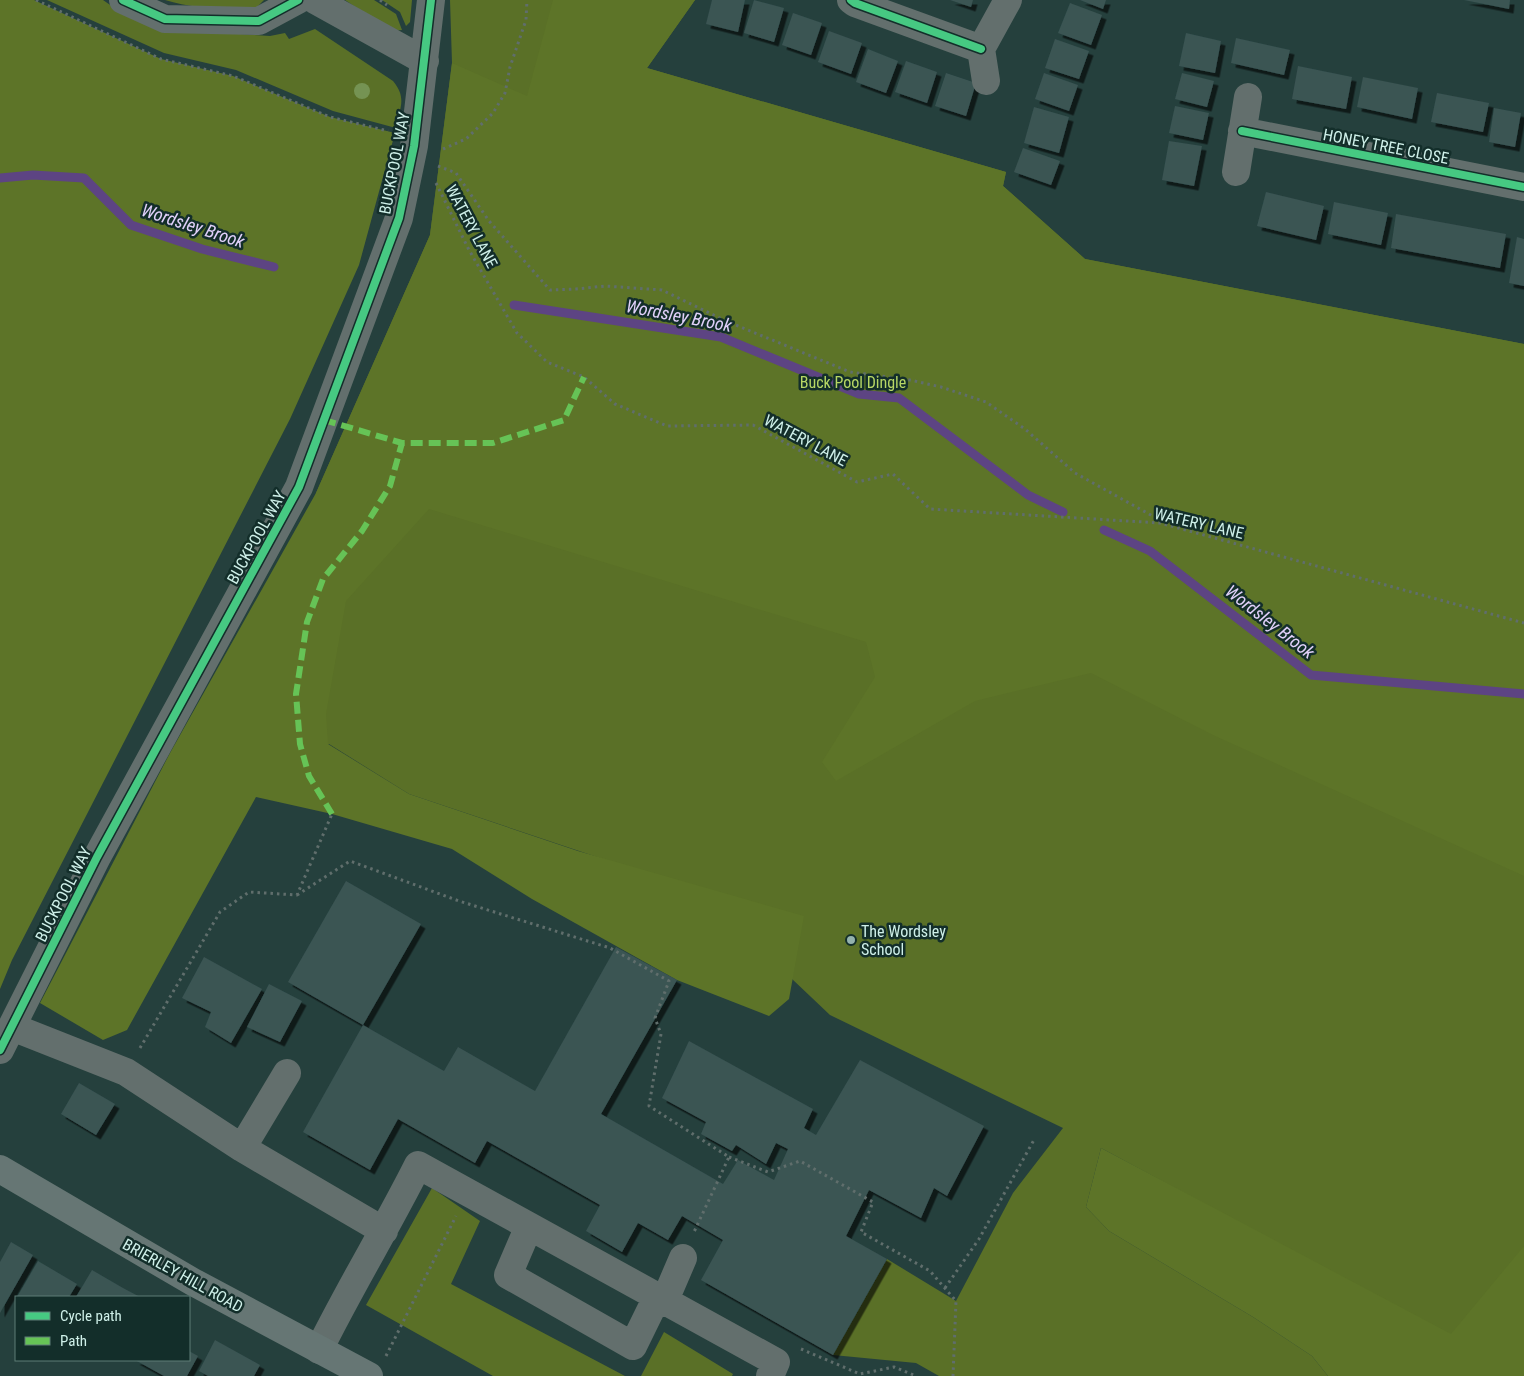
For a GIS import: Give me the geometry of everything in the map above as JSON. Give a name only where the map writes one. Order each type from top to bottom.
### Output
[{"type":"main road","name":"BRIERLEY HILL ROAD","points":[[0,1169],[193,1282],[369,1376]]},
{"type":"street","points":[[124,0],[164,19],[259,21],[298,0]]},
{"type":"street","points":[[315,0],[425,61]]},
{"type":"street","name":"BUCKPOOL WAY","points":[[6,1039],[97,857],[299,487],[399,218],[418,152],[431,0]]},
{"type":"street","points":[[850,0],[981,49]]},
{"type":"street","points":[[986,81],[981,49],[1008,0]]},
{"type":"street","points":[[1236,172],[1248,97]]},
{"type":"street","name":"HONEY TREE CLOSE","points":[[1242,131],[1524,187]]},
{"type":"street","points":[[6,1039],[126,1072],[242,1148],[384,1231]]},
{"type":"street","points":[[242,1148],[287,1073]]},
{"type":"street","points":[[319,1350],[418,1165],[776,1362],[770,1376]]},
{"type":"street","points":[[529,1226],[508,1275],[634,1346],[683,1258]]},
{"type":"path","points":[[418,152],[466,139],[493,112],[505,93],[510,67],[526,20],[527,0]]},
{"type":"path","points":[[456,173],[489,220],[550,290],[576,290],[605,286],[662,290],[726,320],[850,372],[925,384],[986,402],[1025,429],[1075,474],[1173,527]]},
{"type":"path","points":[[297,894],[332,814]]},
{"type":"path","points":[[126,1072],[220,912],[249,892],[297,894],[350,861],[458,901],[610,948],[669,980],[655,1018],[661,1034],[649,1106],[729,1157],[768,1172],[800,1161],[874,1202],[862,1232],[930,1271],[956,1301],[953,1376]]},
{"type":"path","points":[[946,1288],[979,1239],[1035,1138]]},
{"type":"path","points":[[683,1258],[729,1157]]},
{"type":"path","points":[[400,1329],[453,1219],[475,1196]]},
{"type":"green space","points":[[0,0],[34,0],[161,59],[233,76],[330,117],[395,133],[359,265],[290,419],[12,960],[0,989]]},
{"type":"green space","points":[[47,0],[103,0],[113,7],[180,30],[270,36],[285,33],[289,39],[315,29],[393,81],[401,98],[396,128],[333,111],[236,70],[164,53]]},
{"type":"green space","points":[[165,0],[264,0],[256,8],[210,8]]},
{"type":"green space","points":[[345,0],[374,0],[396,14],[402,30],[391,31]]},
{"type":"green space","points":[[382,0],[412,0],[410,22],[406,26],[400,12]]},
{"type":"green space","points":[[450,0],[695,0],[647,68],[1006,172],[1003,186],[1085,259],[1524,344],[1524,1376],[1101,1148],[1086,1207],[1109,1231],[1253,1317],[1312,1356],[1328,1376],[939,1376],[916,1363],[833,1355],[887,1259],[956,1301],[1013,1193],[1063,1128],[830,1015],[791,978],[624,866],[409,794],[329,744],[256,797],[316,493],[430,235],[452,63]]},
{"type":"green space","name":"Buck Pool Dingle","points":[[553,0],[695,0],[647,68],[1006,172],[1003,186],[1085,259],[1524,344],[1524,876],[1213,735],[1091,673],[975,701],[836,781],[822,762],[875,677],[866,642],[429,509],[346,601],[326,714],[328,744],[409,794],[578,851],[804,916],[789,999],[769,1016],[677,980],[532,899],[452,849],[332,814],[256,797],[127,1030],[103,1040],[40,1003],[170,753],[316,493],[430,235],[452,63],[527,96]]},
{"type":"green space","points":[[1101,1148],[1451,1334],[1524,1246],[1524,1376],[1328,1376],[1312,1356],[1253,1317],[1109,1231],[1086,1207]]},
{"type":"green space","points":[[432,1188],[480,1221],[451,1284],[625,1376],[493,1376],[366,1305]]},
{"type":"green space","points":[[664,1332],[733,1374],[732,1376],[641,1376]]},
{"type":"building","points":[[712,0],[745,0],[738,32],[706,24]]},
{"type":"building","points":[[754,0],[784,8],[774,42],[744,33]]},
{"type":"building","points":[[950,0],[973,0],[971,7]]},
{"type":"building","points":[[1080,0],[1106,0],[1103,9]]},
{"type":"building","points":[[1464,0],[1510,0],[1509,9]]},
{"type":"building","points":[[1070,3],[1102,15],[1091,45],[1058,33]]},
{"type":"building","points":[[793,13],[822,23],[811,55],[782,45]]},
{"type":"building","points":[[829,31],[862,43],[851,74],[818,62]]},
{"type":"building","points":[[1186,33],[1221,41],[1215,73],[1179,66]]},
{"type":"building","points":[[1236,38],[1290,50],[1284,75],[1231,63]]},
{"type":"building","points":[[1055,39],[1089,51],[1079,79],[1045,68]]},
{"type":"building","points":[[868,49],[898,61],[886,93],[856,82]]},
{"type":"building","points":[[906,61],[937,72],[927,103],[895,92]]},
{"type":"building","points":[[1298,66],[1352,77],[1346,109],[1292,99]]},
{"type":"building","points":[[946,73],[976,83],[966,116],[935,106]]},
{"type":"building","points":[[1044,73],[1078,85],[1069,111],[1035,99]]},
{"type":"building","points":[[1182,73],[1214,81],[1207,107],[1175,99]]},
{"type":"building","points":[[1363,77],[1418,88],[1412,119],[1357,107]]},
{"type":"building","points":[[1437,93],[1489,103],[1483,132],[1431,122]]},
{"type":"building","points":[[1175,106],[1209,113],[1203,140],[1169,133]]},
{"type":"building","points":[[1034,107],[1069,117],[1059,153],[1024,143]]},
{"type":"building","points":[[1494,108],[1521,113],[1515,147],[1489,142]]},
{"type":"building","points":[[1169,141],[1202,146],[1194,186],[1162,180]]},
{"type":"building","points":[[1023,148],[1060,161],[1051,185],[1014,172]]},
{"type":"building","points":[[1266,192],[1324,206],[1316,240],[1257,226]]},
{"type":"building","points":[[1334,202],[1388,213],[1381,245],[1328,234]]},
{"type":"building","points":[[1396,214],[1506,234],[1500,268],[1391,248]]},
{"type":"building","points":[[1517,237],[1524,239],[1524,286],[1509,283]]},
{"type":"building","points":[[346,881],[421,924],[363,1025],[288,982]]},
{"type":"building","points":[[616,947],[677,980],[601,1114],[723,1184],[738,1160],[774,1180],[788,1149],[776,1143],[766,1164],[736,1145],[732,1151],[701,1134],[706,1122],[662,1098],[689,1041],[813,1109],[804,1128],[816,1135],[860,1060],[984,1126],[947,1196],[934,1188],[921,1218],[869,1190],[846,1236],[887,1259],[833,1355],[701,1280],[723,1240],[682,1216],[668,1240],[638,1223],[622,1252],[586,1231],[600,1205],[487,1141],[475,1163],[398,1119],[370,1170],[303,1132],[363,1025],[444,1071],[458,1047],[535,1091]]},
{"type":"building","points":[[204,957],[262,989],[231,1043],[205,1027],[211,1012],[182,998]]},
{"type":"building","points":[[269,984],[302,1001],[280,1042],[247,1027]]},
{"type":"building","points":[[79,1083],[115,1104],[96,1135],[61,1114]]},
{"type":"building","points":[[11,1242],[33,1255],[0,1313],[0,1262]]},
{"type":"building","points":[[38,1261],[77,1284],[70,1296],[18,1296]]},
{"type":"building","points":[[92,1270],[138,1296],[77,1296]]},
{"type":"building","points":[[215,1340],[260,1365],[254,1376],[208,1376],[199,1371]]},
{"type":"building","points":[[190,1352],[198,1356],[187,1376],[164,1376],[137,1361],[190,1361]]},
{"type":"waterway","name":"Wordsley Brook","points":[[0,178],[33,175],[84,178],[131,225],[202,249],[274,267]]},
{"type":"waterway","name":"Wordsley Brook","points":[[514,305],[721,337],[859,394],[899,398],[1028,495],[1063,512]]},
{"type":"waterway","name":"Wordsley Brook","points":[[1104,530],[1150,551],[1311,675],[1524,694]]},
{"type":"marked path","points":[[324,420],[402,443],[493,443],[564,420],[584,377]]},
{"type":"marked path","points":[[332,814],[309,776],[300,744],[296,694],[307,622],[323,579],[362,531],[390,486],[402,443]]},
{"type":"cycle path","points":[[123,0],[165,19],[259,21],[298,0]]},
{"type":"cycle path","points":[[0,1050],[97,857],[299,487],[399,218],[414,146],[431,0]]},
{"type":"cycle path","points":[[851,0],[981,49]]},
{"type":"cycle path","points":[[1242,131],[1524,187]]},
{"type":"place","name":"The Wordsley School","points":[[851,940]]}]
